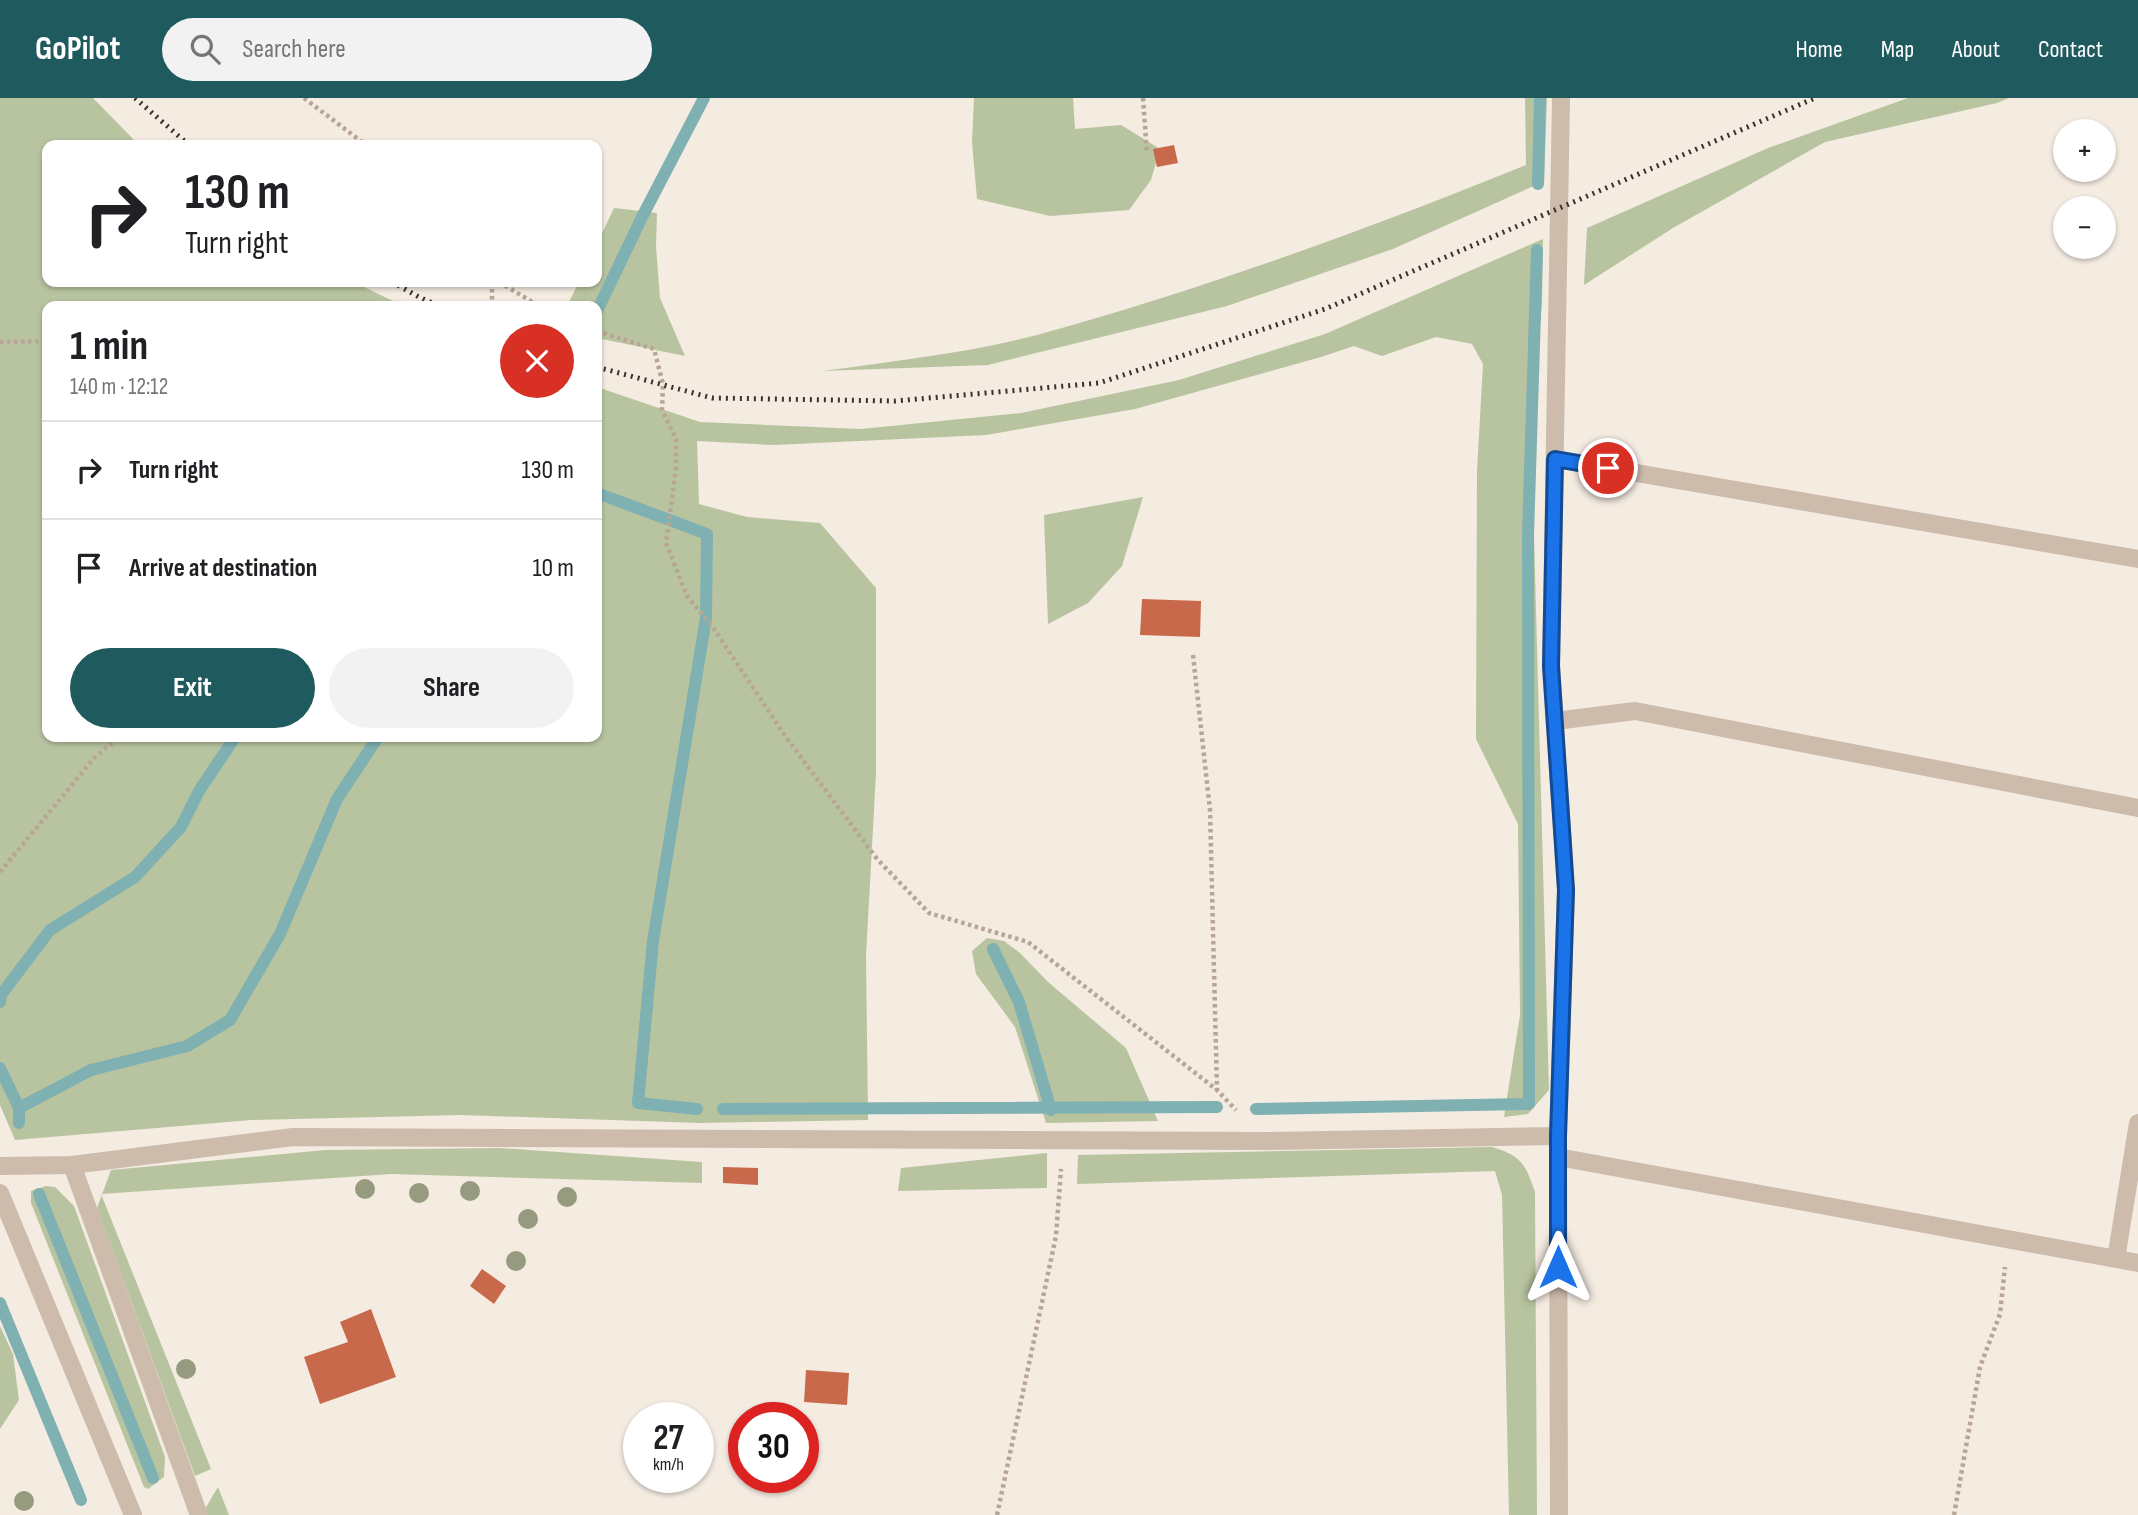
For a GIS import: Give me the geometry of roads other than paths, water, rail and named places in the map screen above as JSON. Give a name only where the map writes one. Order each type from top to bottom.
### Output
[{"type":"street","points":[[1559,1515],[1558,1136],[1566,890],[1551,666],[1561,98]]},
{"type":"street","points":[[1555,459],[2138,559]]},
{"type":"street","points":[[1555,721],[1635,711],[2138,808]]},
{"type":"street","points":[[2116,1259],[2138,1123]]},
{"type":"street","points":[[0,1166],[72,1165],[293,1137],[1266,1141],[1558,1136]]},
{"type":"street","points":[[1558,1157],[2138,1263]]},
{"type":"street","points":[[72,1165],[199,1515]]},
{"type":"street","points":[[0,1194],[133,1515]]},
{"type":"waterway","points":[[602,301],[704,98]]},
{"type":"waterway","points":[[1538,184],[1540,98]]},
{"type":"waterway","points":[[1256,1109],[1529,1104],[1528,535],[1537,250]]},
{"type":"waterway","points":[[602,495],[707,534],[706,618],[653,941],[638,1103],[697,1109]]},
{"type":"waterway","points":[[0,1002],[1,995],[50,930],[135,877],[181,827],[199,791],[232,742]]},
{"type":"waterway","points":[[19,1108],[91,1070],[187,1046],[230,1020],[280,934],[337,799],[375,742]]},
{"type":"waterway","points":[[993,949],[1019,1002],[1051,1110]]},
{"type":"waterway","points":[[0,1068],[19,1108],[19,1123]]},
{"type":"waterway","points":[[723,1109],[1217,1107]]},
{"type":"waterway","points":[[39,1194],[153,1478]]},
{"type":"waterway","points":[[0,1303],[81,1500]]},
{"type":"railway","points":[[135,98],[183,140]]},
{"type":"railway","points":[[602,368],[712,398],[895,401],[1099,383],[1325,309],[1815,98]]},
{"type":"railway","points":[[401,287],[428,301]]}]
